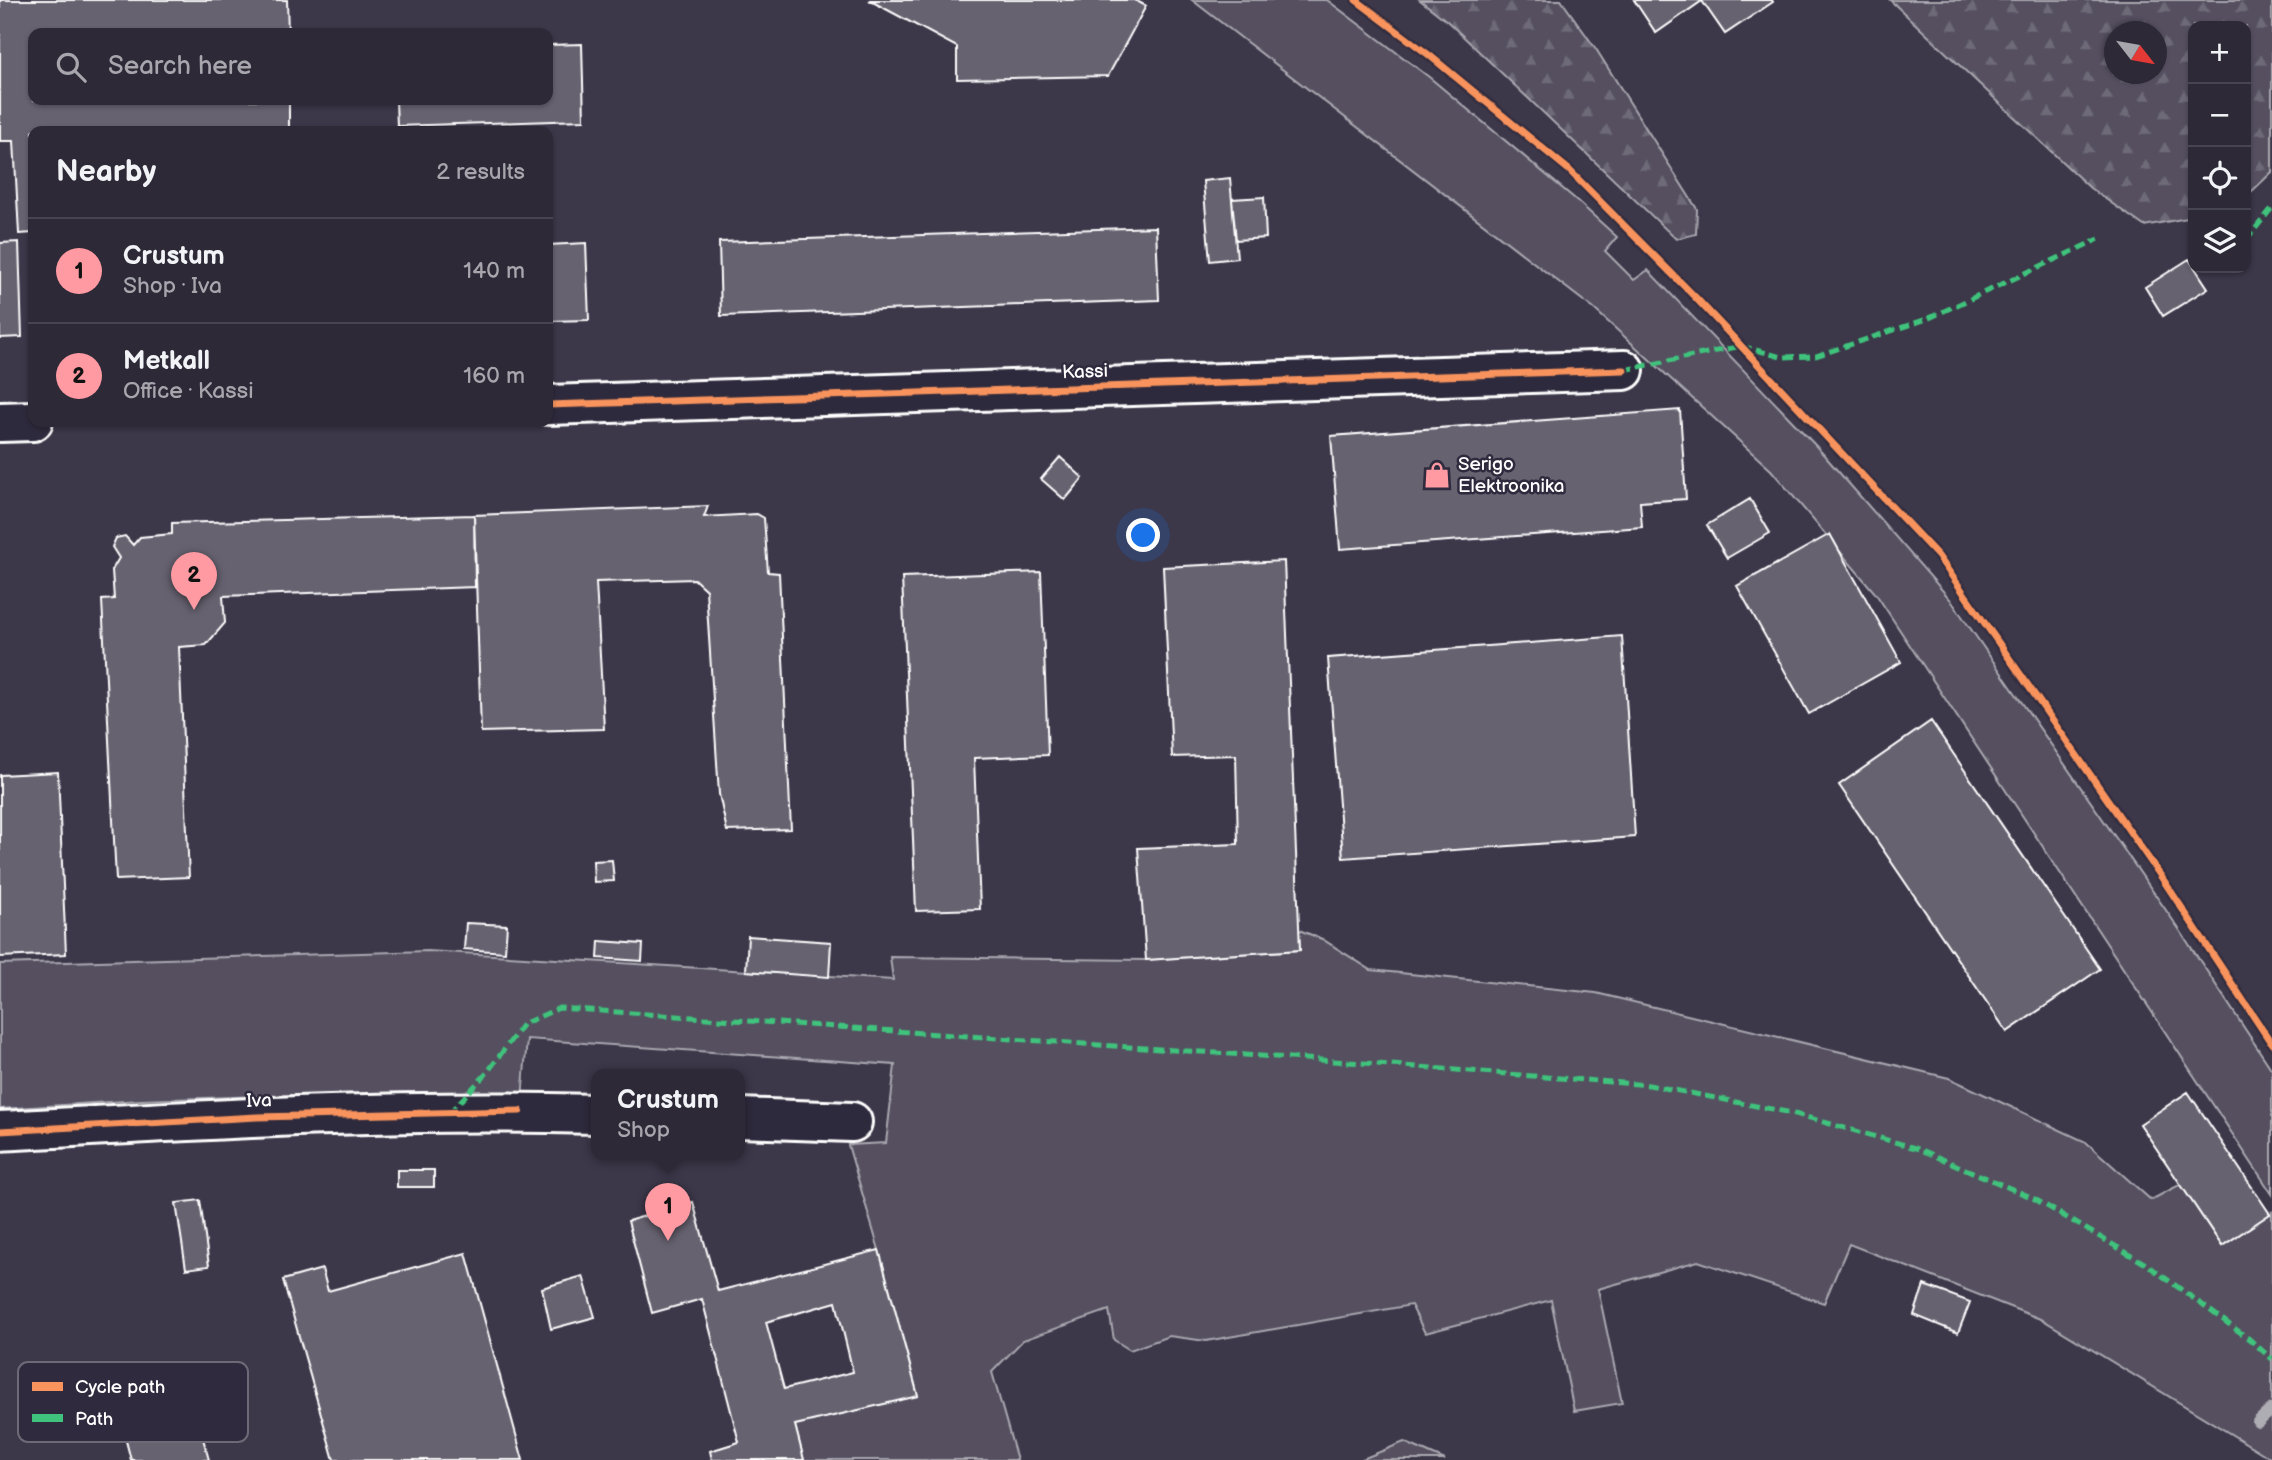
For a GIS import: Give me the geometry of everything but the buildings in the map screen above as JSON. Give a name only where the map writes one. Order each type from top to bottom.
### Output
[{"type":"street","name":"Kassi","points":[[553,405],[1624,370]]},
{"type":"street","points":[[0,422],[28,421]]},
{"type":"street","name":"Iva","points":[[0,1131],[257,1117],[520,1111],[591,1114]]},
{"type":"street","points":[[745,1118],[852,1122]]},
{"type":"green space","points":[[1192,0],[1327,0],[1429,77],[1617,237],[1605,251],[1634,280],[1648,270],[1816,446],[1950,599],[2179,929],[2272,1070],[2272,1194],[1876,594],[1771,470],[1594,309]]},
{"type":"green space","points":[[1420,0],[1561,0],[1596,49],[1697,209],[1696,234],[1676,239],[1447,21]]},
{"type":"green space","points":[[1890,0],[2272,0],[2272,172],[2251,192],[2251,21],[2188,21],[2188,218],[2144,226],[2090,188]]},
{"type":"green space","points":[[1299,930],[1322,939],[1371,970],[1596,993],[1949,1078],[2086,1142],[2151,1200],[2181,1184],[2222,1246],[2272,1212],[2272,1459],[2043,1320],[1849,1244],[1824,1303],[1698,1261],[1598,1289],[1622,1403],[1574,1411],[1551,1300],[1425,1333],[1411,1305],[1206,1341],[1169,1336],[1130,1350],[1114,1340],[1109,1310],[1023,1340],[992,1372],[1017,1460],[804,1460],[795,1425],[918,1395],[848,1145],[886,1143],[895,1065],[527,1039],[522,1099],[291,1095],[141,1100],[0,1109],[0,964],[428,951],[893,980],[890,957],[1146,960],[1300,950]]},
{"type":"green space","points":[[1404,1442],[1445,1460],[1360,1460]]},
{"type":"waterway","points":[[2258,1422],[2272,1409]]},
{"type":"marked path","points":[[2251,234],[2272,208]]},
{"type":"marked path","points":[[1624,370],[1742,346],[1781,357],[1816,356],[1927,319],[2099,239]]},
{"type":"marked path","points":[[449,1113],[486,1074],[523,1024],[559,1008],[1649,1085],[1792,1113],[1919,1149],[2033,1198],[2146,1264],[2248,1338],[2272,1359]]},
{"type":"cycle path","points":[[1356,0],[1429,55],[1569,170],[1695,297],[1938,556],[2160,875],[2272,1044]]},
{"type":"cycle path","points":[[553,405],[1624,370]]},
{"type":"cycle path","points":[[0,1131],[257,1117],[520,1111]]},
{"type":"place","name":"Serigo Elektroonika","points":[[1437,475]]},
{"type":"place","name":"Metkall","points":[[194,610]]},
{"type":"place","name":"Crustum","points":[[668,1241]]}]
